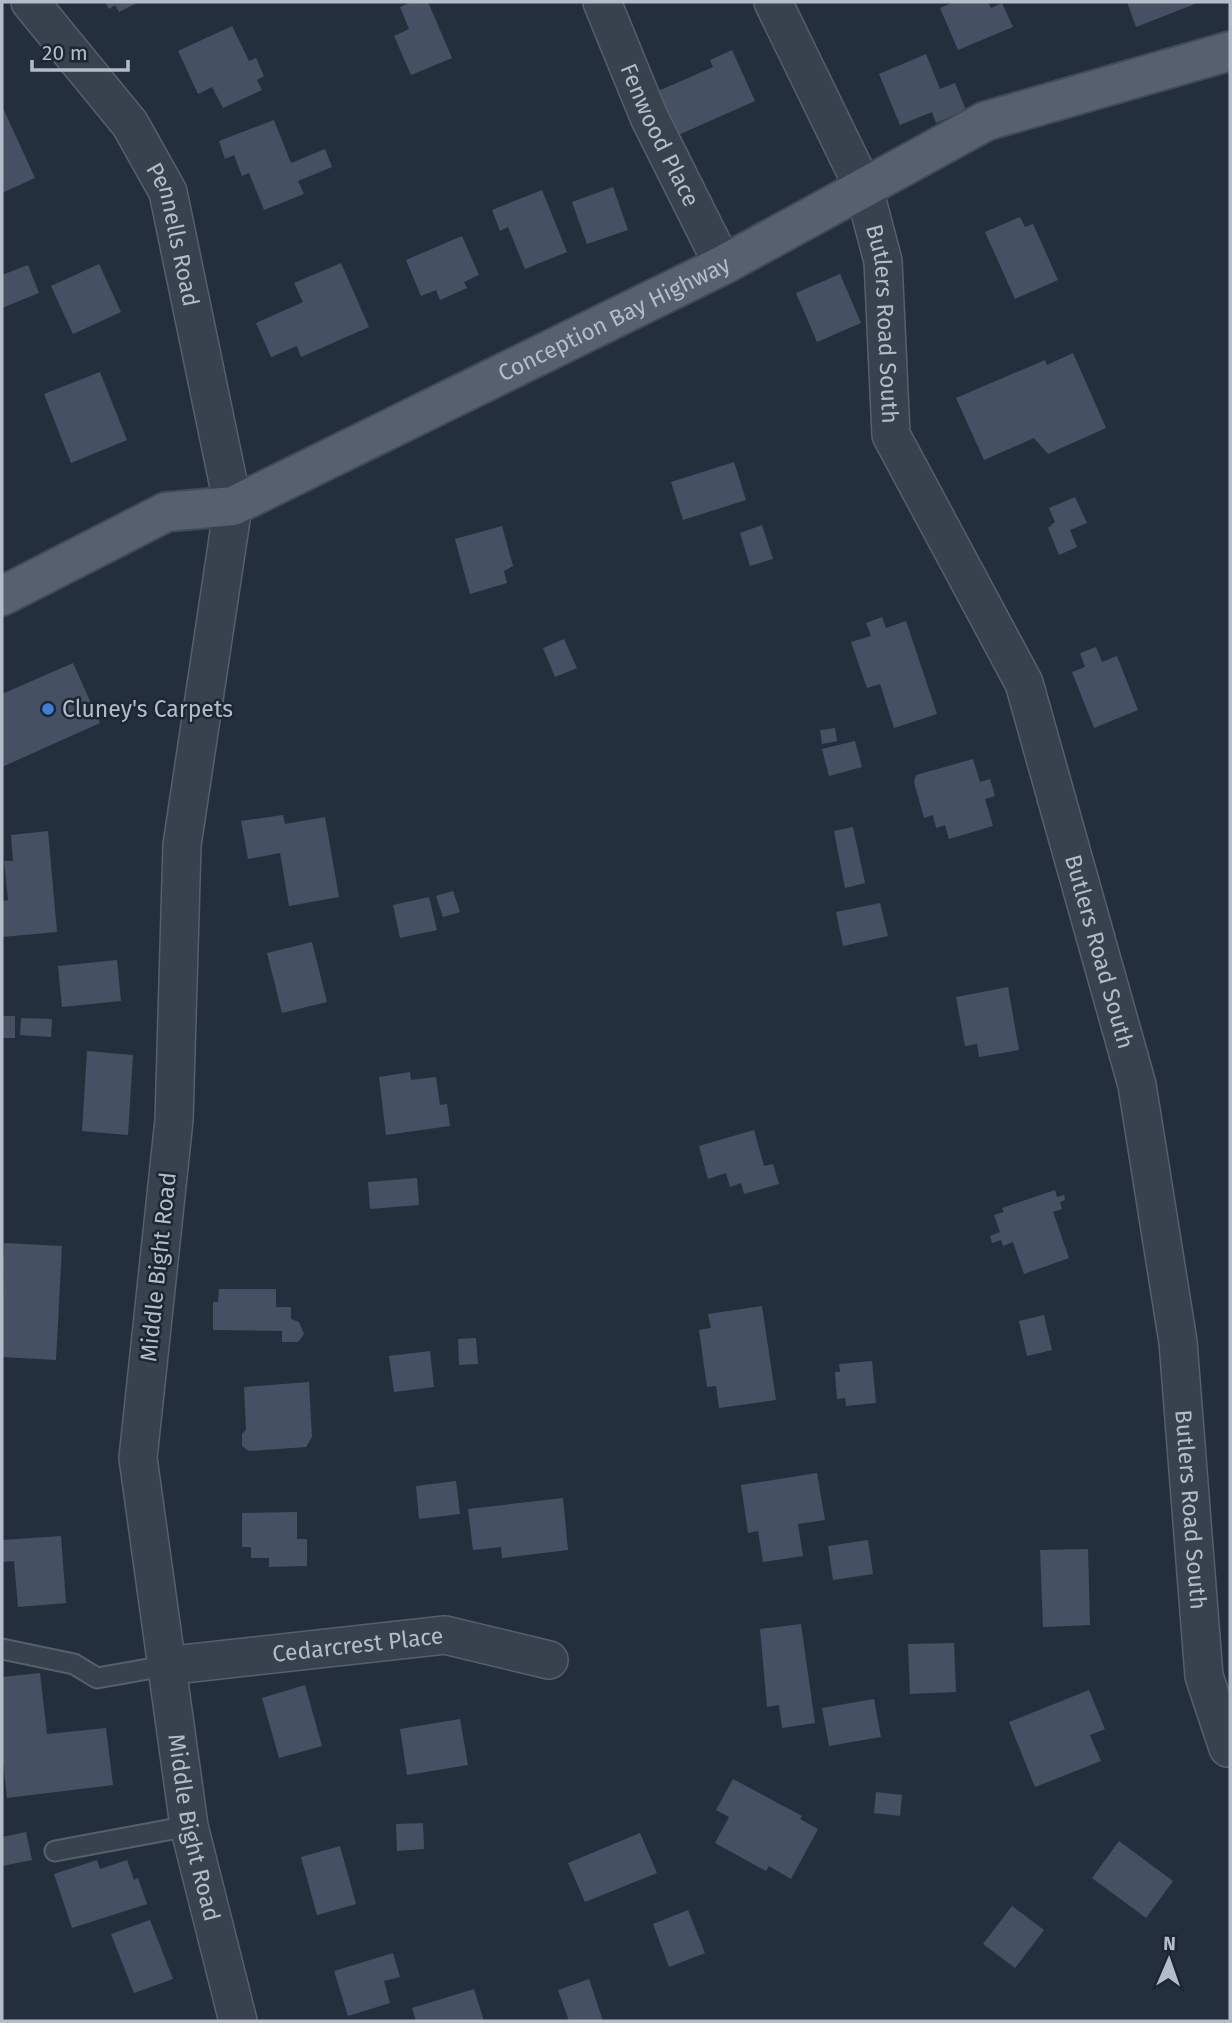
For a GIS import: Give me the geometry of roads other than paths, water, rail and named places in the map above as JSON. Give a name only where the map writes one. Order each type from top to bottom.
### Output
[{"type":"main road","name":"Conception Bay Highway","points":[[2,596],[166,512],[233,506],[723,265],[986,121],[1230,51]]},
{"type":"street","name":"Pennells Road","points":[[30,2],[130,124],[168,192],[233,506]]},
{"type":"street","name":"Fenwood Place","points":[[602,2],[649,117],[723,265]]},
{"type":"street","name":"Butlers Road South","points":[[773,2],[864,189],[883,261],[891,435],[1024,683],[1137,1086],[1178,1342],[1204,1676],[1228,1748]]},
{"type":"street","name":"Middle Bight Road","points":[[233,506],[182,845],[174,1120],[138,1458],[164,1666],[188,1826],[238,2021]]},
{"type":"street","name":"Cedarcrest Place","points":[[164,1666],[445,1635],[549,1660]]},
{"type":"lane","points":[[2,1649],[74,1664],[97,1678],[164,1666]]},
{"type":"lane","points":[[55,1851],[188,1826]]},
{"type":"place","name":"Cluney's Carpets","points":[[48,709]]}]
